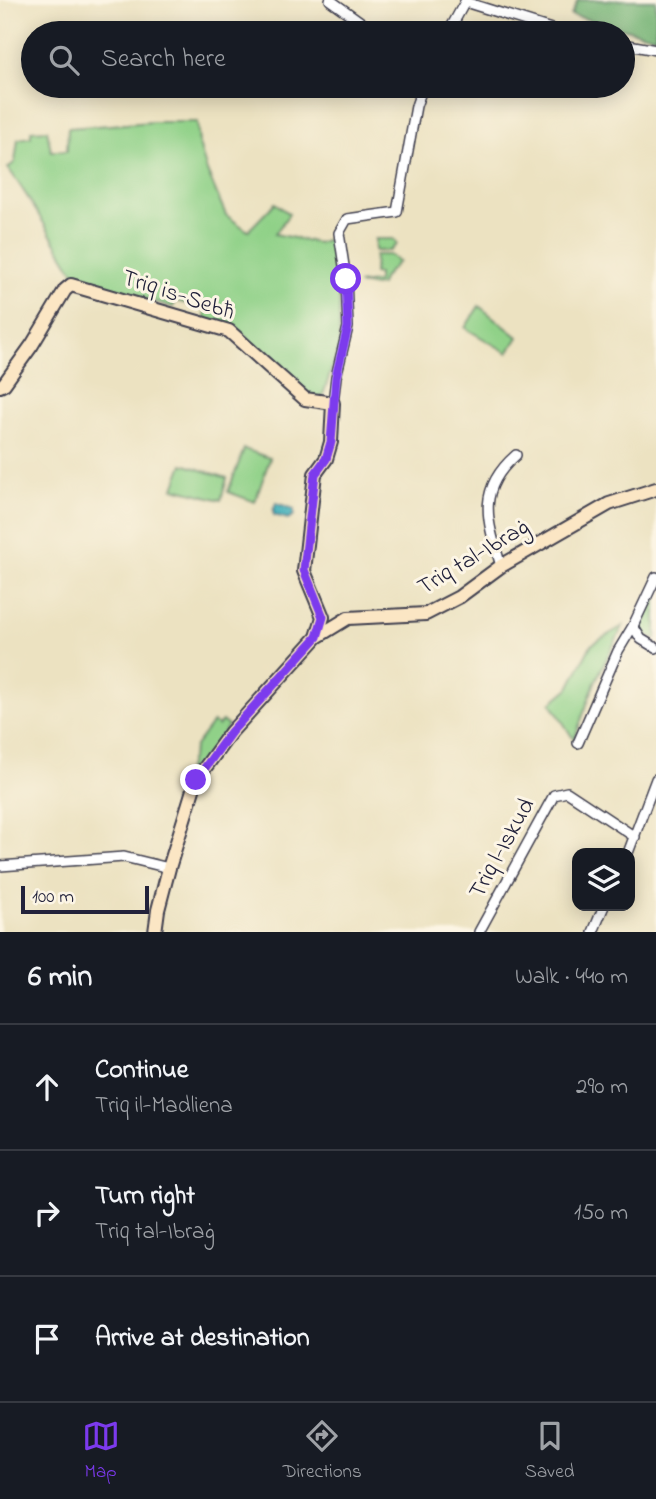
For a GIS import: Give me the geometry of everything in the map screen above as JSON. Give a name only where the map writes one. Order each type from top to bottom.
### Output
[{"type":"main road","name":"Triq is-Sebħ","points":[[0,386],[32,345],[65,290],[71,285],[229,331],[305,399],[332,403]]},
{"type":"main road","points":[[317,637],[323,617],[304,570],[315,474],[326,459],[331,442],[332,403]]},
{"type":"main road","name":"Triq tal-Ibraġ","points":[[155,932],[169,868],[196,780],[231,732],[317,637],[348,618],[426,614],[459,597],[501,566],[609,505],[656,489]]},
{"type":"main road","points":[[323,617],[348,618]]},
{"type":"street","points":[[334,1],[357,20]]},
{"type":"street","points":[[455,21],[466,1],[528,21]]},
{"type":"street","points":[[635,46],[656,50]]},
{"type":"street","points":[[332,403],[348,327],[346,279],[339,233],[347,219],[397,212],[419,98]]},
{"type":"street","points":[[501,566],[492,537],[488,507],[497,474],[516,455]]},
{"type":"street","points":[[578,743],[618,651],[653,590],[656,577]]},
{"type":"street","points":[[633,626],[636,635],[654,645]]},
{"type":"street","points":[[618,651],[631,642],[654,645]]},
{"type":"street","points":[[630,848],[655,785]]},
{"type":"street","name":"Triq l-Iskud","points":[[480,932],[554,795],[567,792],[635,837]]},
{"type":"street","points":[[0,866],[124,857],[169,868]]},
{"type":"street","points":[[595,931],[602,911]]},
{"type":"green space","points":[[578,0],[656,0],[656,37],[635,32],[635,21],[594,21],[571,15]]},
{"type":"green space","points":[[197,122],[199,144],[207,171],[226,215],[248,231],[275,203],[289,214],[275,234],[318,243],[332,238],[339,270],[339,347],[322,398],[312,398],[264,359],[244,334],[205,319],[205,308],[176,301],[173,307],[78,279],[8,168],[15,162],[18,139],[31,137],[31,131],[47,130],[51,151],[67,151],[68,128]]},
{"type":"green space","points":[[375,239],[393,239],[397,244],[390,251],[375,251]]},
{"type":"green space","points":[[375,255],[389,255],[399,261],[384,277],[381,285],[357,284],[378,282],[378,274],[374,274]]},
{"type":"green space","points":[[479,306],[518,337],[508,353],[465,328]]},
{"type":"green space","points":[[244,449],[270,458],[255,502],[228,492]]},
{"type":"green space","points":[[183,464],[227,478],[221,500],[174,488]]},
{"type":"green space","points":[[656,596],[656,639],[640,633]]},
{"type":"green space","points":[[623,626],[595,682],[574,740],[551,703],[569,688],[591,645]]},
{"type":"green space","points":[[222,721],[228,726],[200,768],[187,771],[195,746],[213,722],[218,726]]},
{"type":"water","points":[[276,503],[294,509],[294,515],[288,519],[274,515]]},
{"type":"route","points":[[196,780],[231,732],[317,637],[323,617],[304,570],[315,474],[326,459],[331,442],[332,403],[348,327],[346,279]]}]
